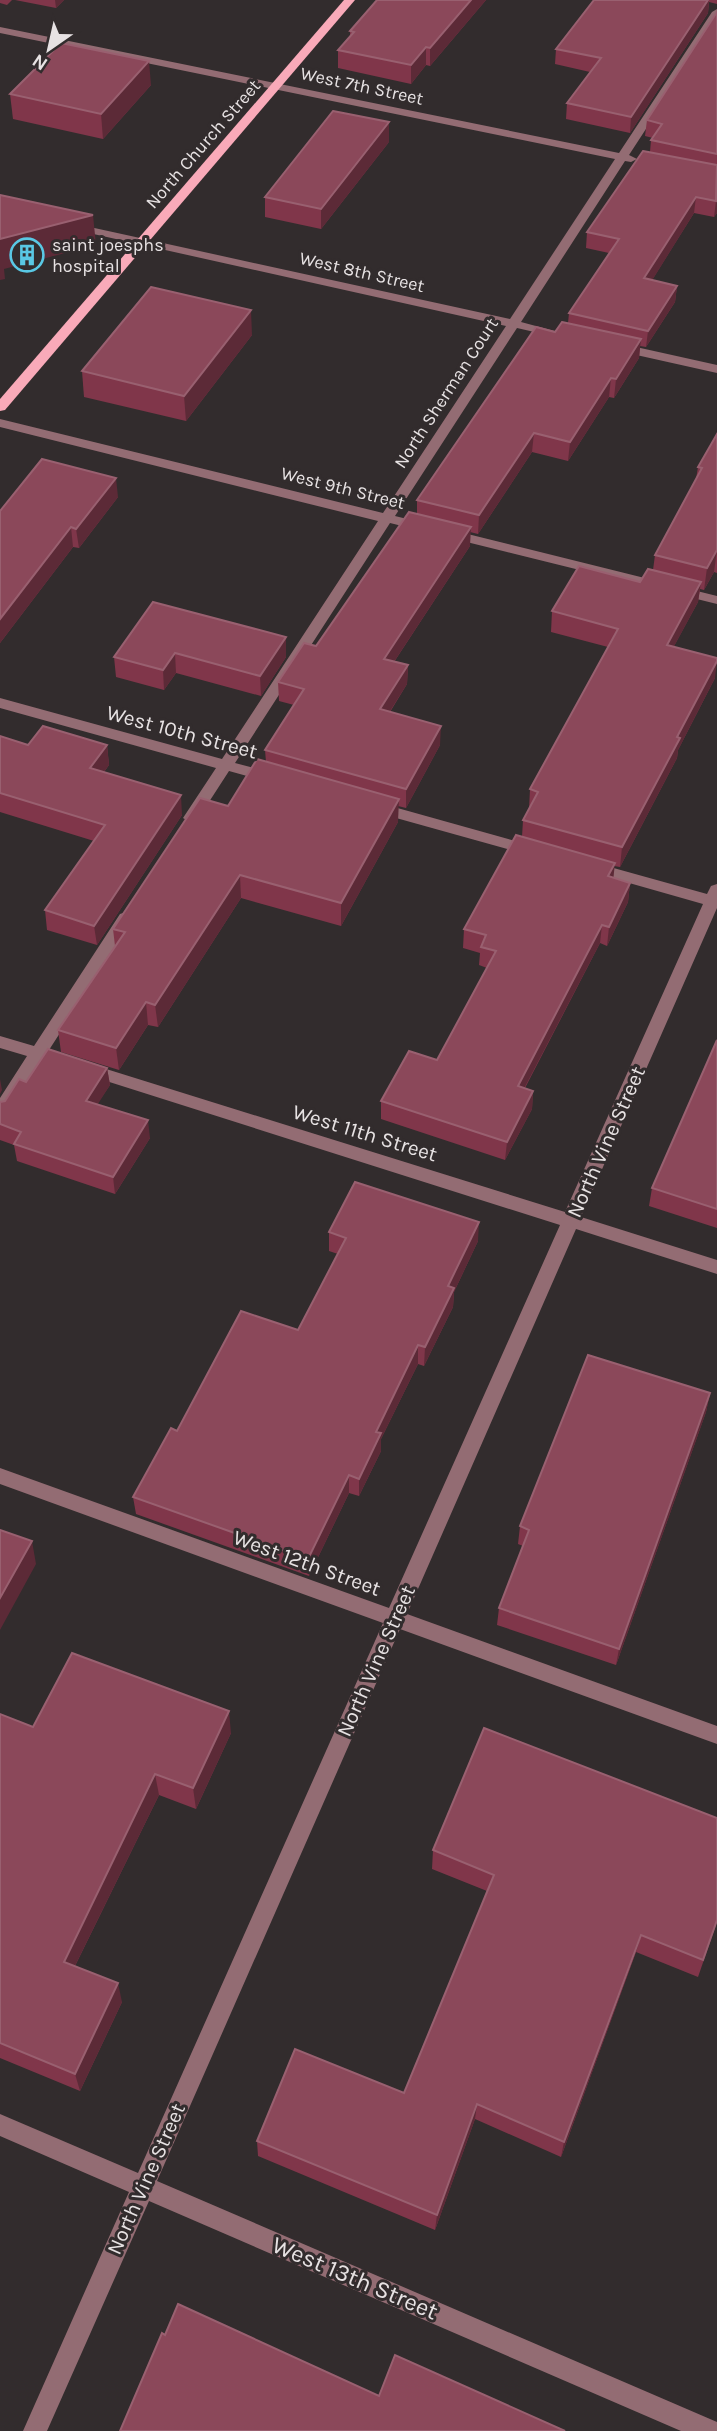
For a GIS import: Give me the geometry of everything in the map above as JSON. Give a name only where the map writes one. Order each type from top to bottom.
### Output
[{"type":"main road","name":"North Church Street","points":[[0,407],[350,0]]},
{"type":"street","name":"North Sherman Court","points":[[180,835],[622,157],[713,9]]},
{"type":"street","name":"West 7th Street","points":[[0,30],[649,162]]},
{"type":"street","name":"West 8th Street","points":[[52,221],[568,336]]},
{"type":"street","points":[[608,345],[717,369]]},
{"type":"street","name":"West 9th Street","points":[[0,423],[717,600]]},
{"type":"street","name":"West 10th Street","points":[[0,703],[291,784]]},
{"type":"street","points":[[357,802],[541,853]]},
{"type":"street","points":[[581,864],[715,898]]},
{"type":"street","name":"North Vine Street","points":[[35,2431],[715,898]]},
{"type":"street","points":[[0,1112],[135,904]]},
{"type":"street","name":"West 11th Street","points":[[0,1042],[717,1267]]},
{"type":"street","name":"West 12th Street","points":[[0,1476],[717,1735]]},
{"type":"street","name":"West 13th Street","points":[[0,2126],[710,2431]]},
{"type":"building","points":[[377,0],[471,0],[430,48],[426,47],[411,65],[338,50],[354,32],[350,31]]},
{"type":"building","points":[[594,0],[708,0],[631,117],[567,103],[601,58],[556,49]]},
{"type":"building","points":[[717,12],[717,154],[651,140],[662,124],[647,120]]},
{"type":"building","points":[[61,43],[149,61],[101,114],[10,94]]},
{"type":"building","points":[[333,111],[389,122],[321,209],[265,197]]},
{"type":"building","points":[[643,151],[717,165],[716,201],[696,197],[644,278],[677,286],[648,331],[569,313],[619,239],[587,232]]},
{"type":"building","points":[[0,195],[93,215],[0,239]]},
{"type":"building","points":[[151,287],[251,310],[184,396],[82,371]]},
{"type":"building","points":[[562,322],[641,339],[616,379],[611,378],[570,442],[534,433],[479,515],[417,500],[536,327],[555,332]]},
{"type":"building","points":[[717,434],[717,550],[707,568],[655,555],[702,468],[698,467]]},
{"type":"building","points":[[42,459],[116,478],[76,529],[71,527],[0,619],[0,511]]},
{"type":"building","points":[[409,512],[471,527],[384,659],[408,665],[380,709],[441,726],[406,789],[265,750],[304,689],[278,682],[304,643],[316,646]]},
{"type":"building","points":[[579,566],[640,582],[648,569],[701,582],[667,645],[717,658],[677,737],[680,738],[622,847],[523,820],[538,792],[530,789],[618,629],[552,611]]},
{"type":"building","points":[[153,602],[286,637],[260,676],[175,653],[163,670],[114,657]]},
{"type":"building","points":[[43,726],[107,745],[90,768],[181,795],[94,926],[45,910],[105,825],[0,793],[0,736],[28,745]]},
{"type":"building","points":[[257,759],[399,799],[341,903],[240,875],[155,1005],[146,1002],[116,1048],[58,1030],[125,932],[113,929],[200,798],[228,806]]},
{"type":"building","points":[[516,835],[615,863],[608,876],[630,883],[609,927],[602,925],[518,1086],[533,1091],[507,1142],[381,1101],[409,1051],[437,1060],[496,951],[481,947],[486,935],[464,929]]},
{"type":"building","points":[[717,1040],[717,1209],[652,1188]]},
{"type":"building","points":[[48,1049],[107,1068],[86,1101],[148,1120],[113,1177],[14,1144],[21,1132],[0,1124],[0,1102],[5,1101],[19,1079],[26,1082]]},
{"type":"building","points":[[355,1182],[479,1222],[448,1286],[454,1288],[425,1347],[418,1345],[376,1432],[381,1433],[359,1479],[349,1475],[308,1559],[133,1497],[171,1428],[177,1431],[241,1311],[298,1330],[346,1238],[329,1232]]},
{"type":"building","points":[[588,1355],[710,1393],[619,1649],[499,1608],[529,1530],[520,1526]]},
{"type":"building","points":[[0,1530],[32,1541],[0,1598]]},
{"type":"building","points":[[72,1653],[229,1711],[193,1788],[155,1774],[64,1962],[118,1983],[75,2074],[0,2043],[0,1714],[33,1727]]},
{"type":"building","points":[[484,1728],[717,1818],[717,1920],[703,1960],[641,1935],[564,2142],[477,2104],[437,2215],[257,2141],[295,2049],[404,2093],[494,1875],[433,1850]]},
{"type":"building","points":[[178,2304],[379,2396],[395,2355],[565,2431],[120,2431],[162,2333],[165,2335]]},
{"type":"place","name":"saint joesphs hospital","points":[[27,255]]}]
